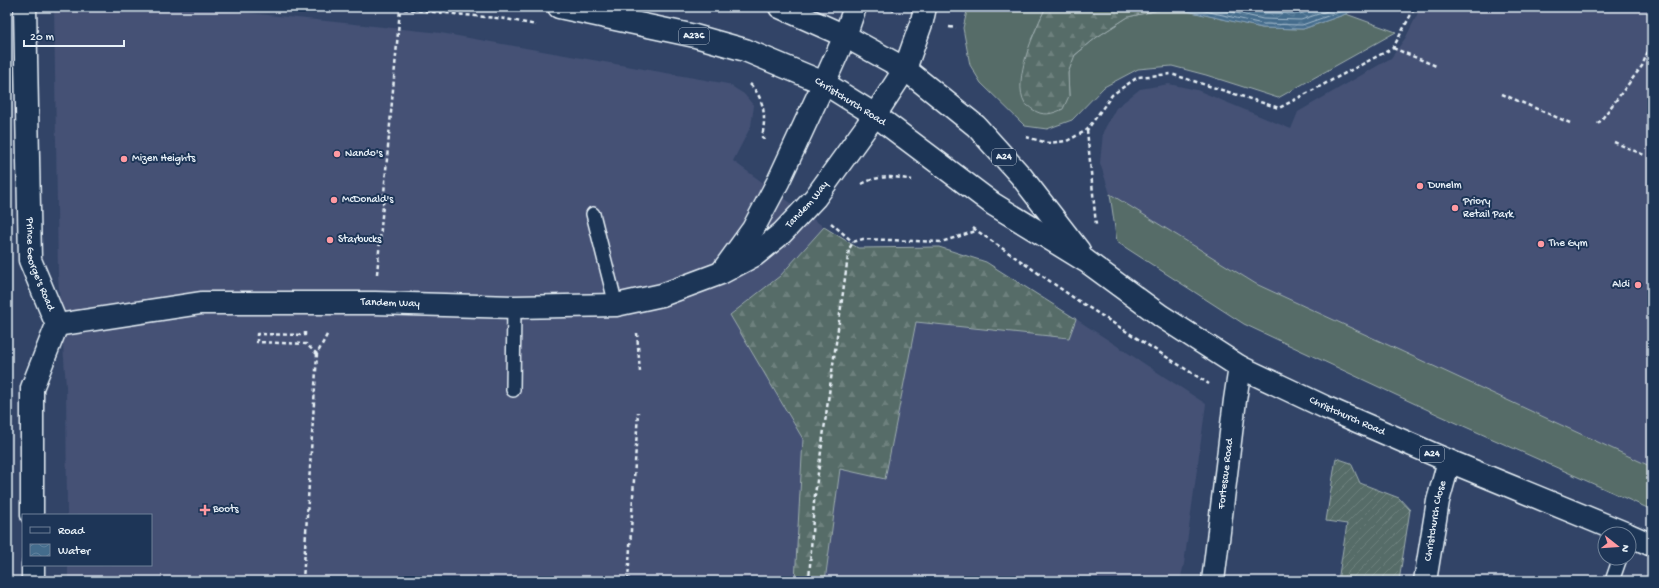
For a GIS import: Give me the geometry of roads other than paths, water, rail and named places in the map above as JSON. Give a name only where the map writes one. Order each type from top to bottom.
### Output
[{"type":"main road","name":"Prince George's Road","points":[[25,7],[30,260],[57,325],[32,388],[32,514]]},
{"type":"main road","name":"Christchurch Road","points":[[559,7],[696,36],[745,50],[824,83],[875,116],[993,204],[1086,261],[1161,316],[1240,366],[1327,408],[1449,461],[1608,526]]},
{"type":"main road","name":"Christchurch Road","points":[[780,7],[846,36],[905,69],[976,126],[1022,176],[1086,261]]},
{"type":"main road","points":[[721,273],[756,222],[778,182],[846,36],[855,7]]},
{"type":"main road","name":"Tandem Way","points":[[57,325],[201,303],[375,303],[514,307],[616,305],[662,295],[721,273],[756,255],[782,233],[815,198],[875,116],[905,69],[922,21],[925,7]]},
{"type":"main road","name":"Fortescue Road","points":[[1213,581],[1240,366]]},
{"type":"main road","name":"Christchurch Close","points":[[1425,581],[1438,501],[1449,461]]},
{"type":"main road","name":"Christchurch Road","points":[[1637,538],[1652,545]]},
{"type":"main road","points":[[33,566],[33,581]]},
{"type":"lane","points":[[593,214],[616,305]]},
{"type":"lane","points":[[513,390],[514,307]]},
{"type":"lane","points":[[1612,581],[1617,566]]},
{"type":"water","points":[[1169,7],[1358,7],[1346,14],[1303,29],[1262,28]]},
{"type":"place","name":"Nando's","points":[[337,154]]},
{"type":"place","name":"Mizen Heights","points":[[124,159]]},
{"type":"place","name":"Dunelm","points":[[1420,186]]},
{"type":"place","name":"McDonald's","points":[[334,200]]},
{"type":"place","name":"Priory Retail Park","points":[[1455,208]]},
{"type":"place","name":"Starbucks","points":[[330,240]]},
{"type":"place","name":"The Gym","points":[[1541,244]]},
{"type":"place","name":"Aldi","points":[[1638,285]]},
{"type":"place","name":"Boots","points":[[205,510]]}]
